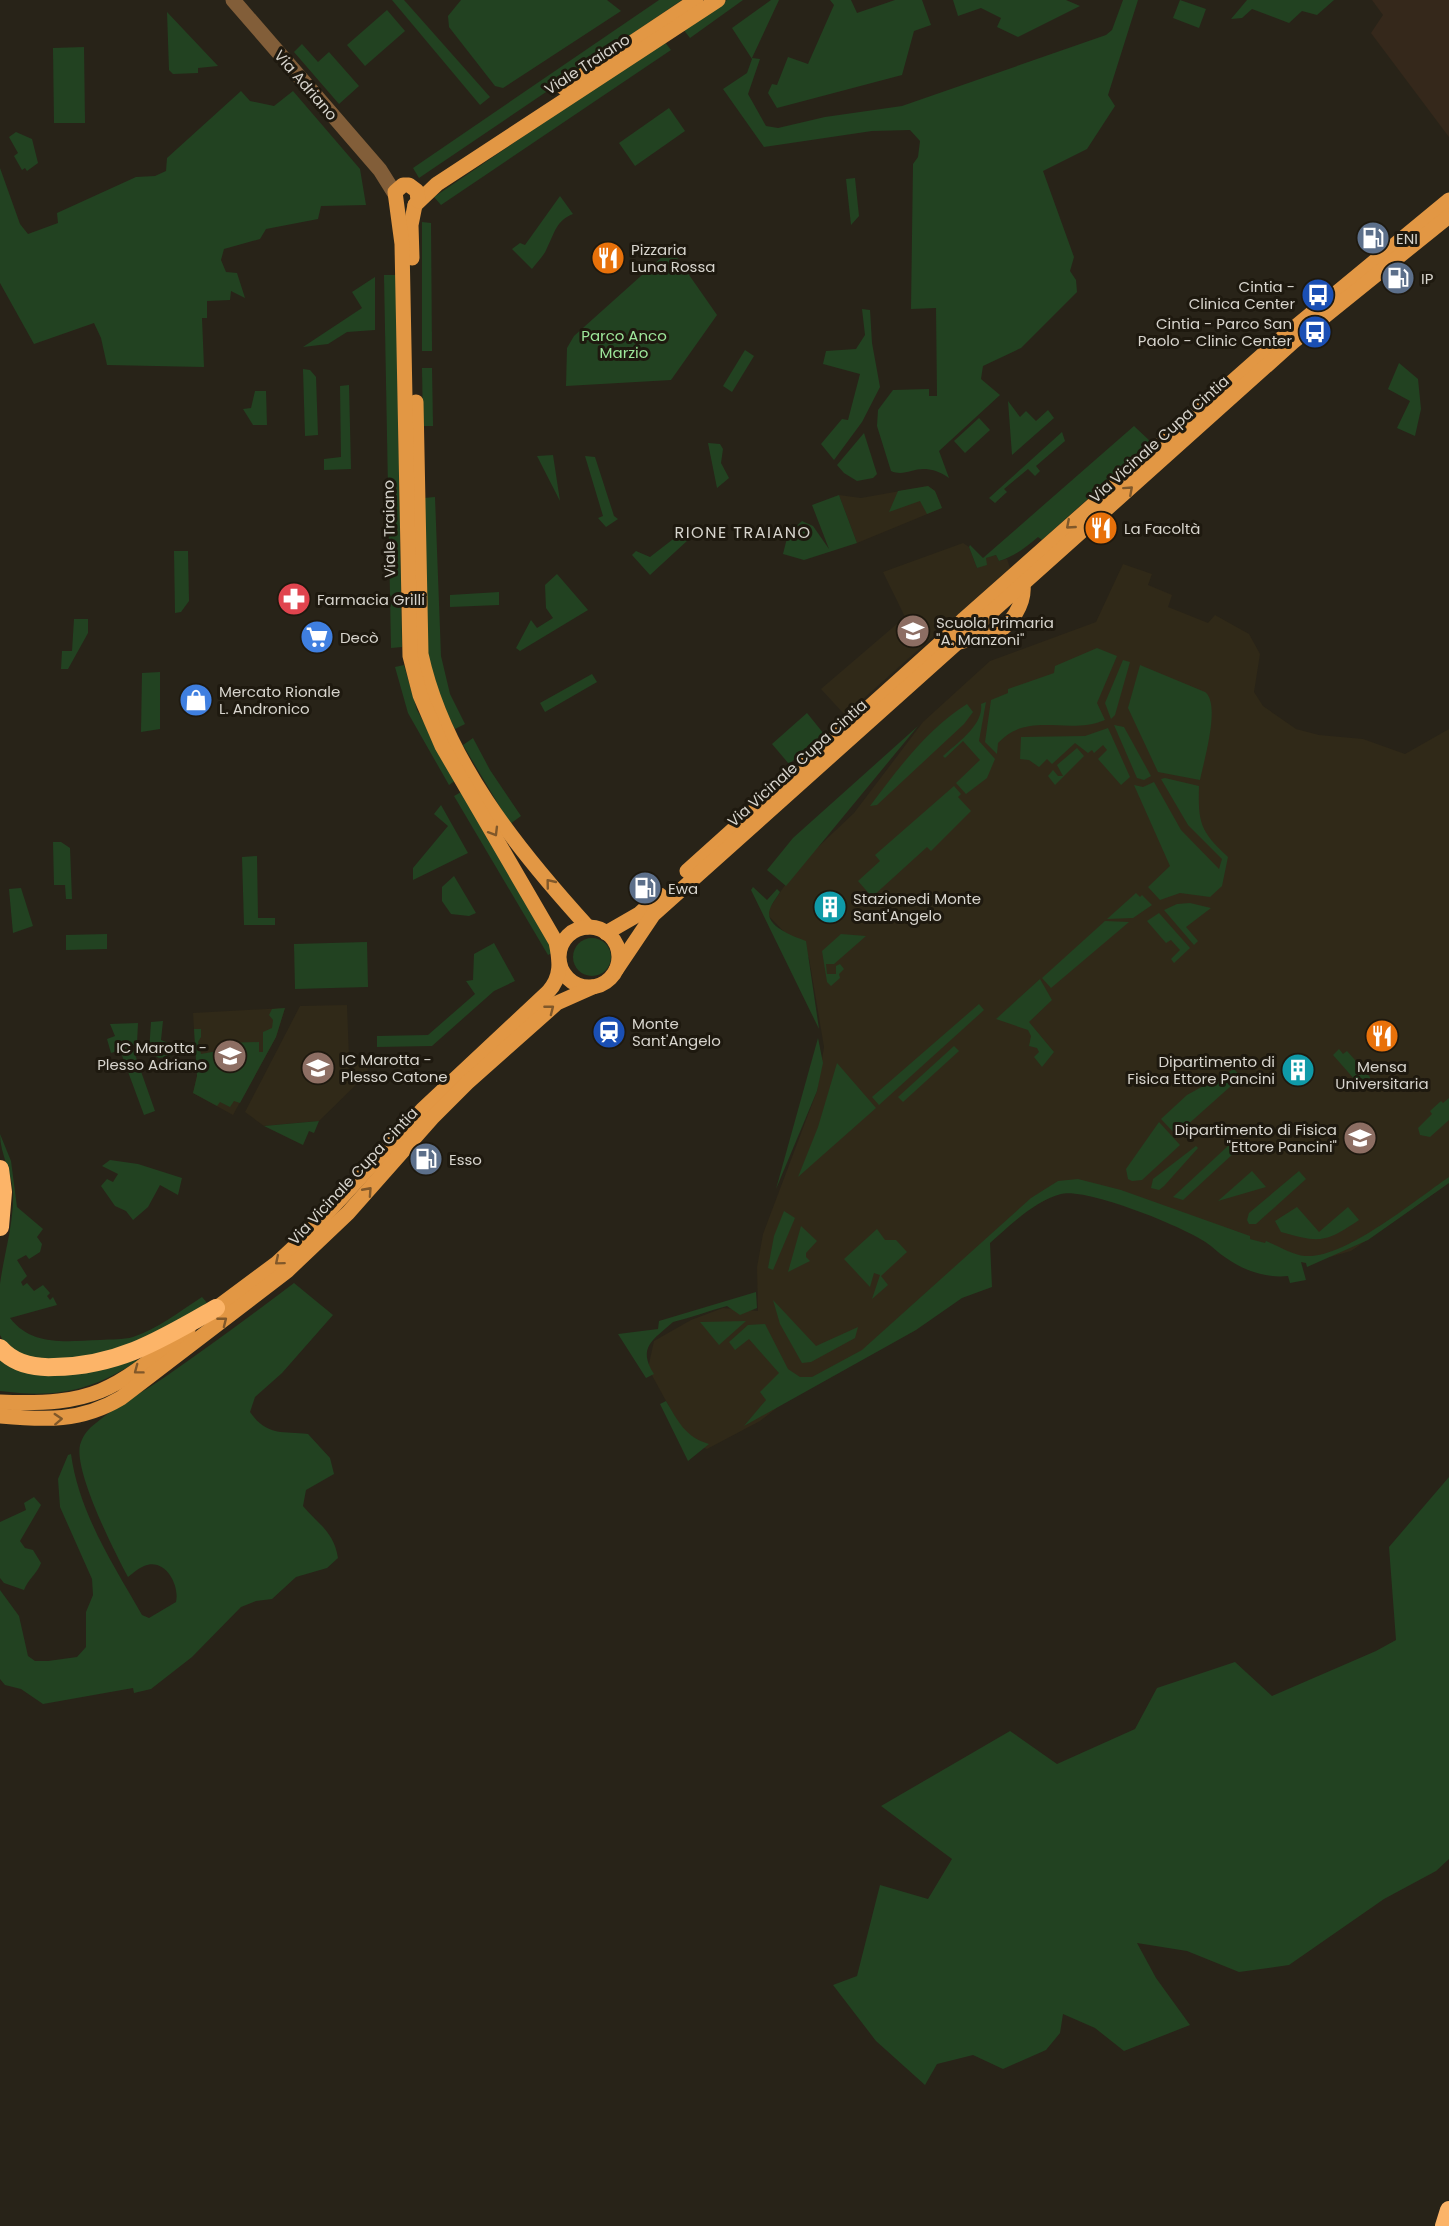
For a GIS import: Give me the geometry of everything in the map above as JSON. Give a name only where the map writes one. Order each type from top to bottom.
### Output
[{"type":"highway","points":[[0,1169],[3,1200],[0,1227]]},
{"type":"highway","points":[[0,1348],[13,1359],[36,1367],[78,1366],[110,1361],[142,1349],[216,1308]]},
{"type":"highway","points":[[1444,2226],[1449,2210]]},
{"type":"main road","name":"Viale Traiano","points":[[560,961],[556,942],[470,781],[447,743],[428,685],[415,655],[410,358],[411,225],[416,203],[437,184],[668,26],[696,0]]},
{"type":"main road","name":"Viale Traiano","points":[[410,358],[401,240],[401,192],[428,178],[668,26],[718,0]]},
{"type":"main road","points":[[401,192],[408,208],[416,203]]},
{"type":"main road","name":"Via Vicinale Cupa Cintia","points":[[616,970],[653,915],[965,633],[1295,326],[1449,200]]},
{"type":"main road","name":"Via Vicinale Cupa Cintia","points":[[606,933],[639,914],[946,638],[965,633],[998,632],[1021,603],[1024,597],[1023,585],[1293,342],[1449,216]]},
{"type":"main road","name":"Viale Traiano","points":[[470,781],[555,891],[588,927]]},
{"type":"main road","points":[[588,927],[606,933],[618,949],[619,959],[616,970],[603,984],[593,987],[574,983],[565,974],[560,961],[561,947],[566,938],[575,931],[588,927]]},
{"type":"main road","name":"Via Vicinale Cupa Cintia","points":[[0,1402],[65,1402],[104,1391],[136,1372],[277,1263],[349,1191],[422,1110],[548,993],[558,977],[560,961]]},
{"type":"main road","name":"Via Vicinale Cupa Cintia","points":[[0,1416],[68,1419],[107,1406],[188,1349],[287,1271],[348,1213],[432,1118],[476,1075],[557,1004],[593,987]]},
{"type":"main road","points":[[348,1213],[342,1200],[349,1191]]},
{"type":"street","name":"Via Adriano","points":[[232,0],[401,192]]},
{"type":"shaded area","points":[[1372,0],[1449,0],[1449,137],[1371,33],[1383,15]]},
{"type":"shaded area","points":[[928,486],[935,491],[942,508],[857,543],[839,495],[861,498]]},
{"type":"shaded area","name":"Scuola Primaria \"A. Manzoni\"","points":[[963,543],[969,547],[977,568],[985,558],[996,555],[999,561],[1007,559],[1010,568],[845,715],[821,689],[905,617],[883,572]]},
{"type":"shaded area","points":[[1123,564],[1152,574],[1148,585],[1172,595],[1168,607],[1208,623],[1215,615],[1249,634],[1260,654],[1254,692],[1263,706],[1296,729],[1319,735],[1363,739],[1405,754],[1449,729],[1449,1183],[1351,1251],[1312,1262],[1196,1219],[1089,1194],[1062,1191],[1023,1212],[869,1350],[793,1395],[760,1421],[707,1449],[689,1443],[648,1368],[654,1341],[691,1320],[723,1308],[758,1311],[757,1267],[763,1234],[817,1091],[824,1047],[809,958],[766,913],[798,866],[854,813],[923,722],[990,661],[1096,622]]},
{"type":"shaded area","name":"IC Marotta - Plesso Catone","points":[[347,1005],[349,1058],[367,1063],[368,1073],[319,1121],[264,1126],[245,1112],[300,1006]]},
{"type":"shaded area","name":"IC Marotta - Plesso Adriano","points":[[285,1008],[276,1037],[233,1115],[193,1093],[197,1076],[193,1013]]},
{"type":"green space","points":[[392,0],[404,0],[490,97],[480,105]]},
{"type":"green space","points":[[461,0],[607,0],[621,11],[503,88],[495,86],[449,27],[448,16]]},
{"type":"green space","points":[[659,0],[682,0],[419,178],[413,168]]},
{"type":"green space","points":[[727,0],[743,0],[690,38],[683,29]]},
{"type":"green space","points":[[771,0],[779,0],[752,58],[760,59],[748,94],[766,126],[778,128],[825,117],[902,106],[1106,35],[1112,30],[1123,0],[1138,0],[1108,95],[1115,106],[1087,149],[1043,171],[1074,257],[1070,271],[1076,280],[1077,292],[1021,348],[983,366],[981,379],[1000,395],[939,451],[949,478],[939,472],[922,469],[903,473],[891,471],[877,426],[878,410],[893,390],[929,389],[929,396],[937,396],[936,308],[911,309],[913,164],[918,157],[920,141],[910,130],[872,131],[764,147],[723,89],[747,73],[752,59],[732,28]]},
{"type":"green space","points":[[830,0],[851,0],[857,13],[895,0],[922,0],[931,25],[914,31],[902,75],[777,108],[768,93],[772,84],[777,85],[788,57],[808,64],[834,5]]},
{"type":"green space","points":[[953,0],[1066,0],[1080,6],[1018,37],[997,27],[1001,18],[981,8],[958,16]]},
{"type":"green space","points":[[1180,0],[1206,9],[1199,28],[1173,18]]},
{"type":"green space","points":[[1247,0],[1334,0],[1317,15],[1302,11],[1289,23],[1252,9],[1242,18],[1231,19]]},
{"type":"green space","points":[[387,10],[405,31],[365,66],[347,45]]},
{"type":"green space","points":[[167,12],[218,66],[198,68],[198,73],[173,74],[169,70]]},
{"type":"green space","points":[[664,41],[671,50],[441,205],[434,197]]},
{"type":"green space","points":[[302,44],[318,62],[329,52],[359,86],[339,104],[294,52]]},
{"type":"green space","points":[[84,47],[85,123],[54,123],[53,48]]},
{"type":"green space","points":[[241,91],[250,101],[274,106],[293,91],[360,169],[366,205],[321,206],[318,219],[266,229],[260,239],[224,249],[221,260],[226,272],[237,273],[245,298],[231,291],[230,300],[207,301],[207,318],[202,318],[204,367],[107,365],[101,338],[94,323],[34,344],[0,283],[0,168],[20,224],[28,234],[58,223],[57,213],[136,177],[155,176],[166,171],[167,158]]},
{"type":"green space","points":[[669,108],[685,131],[635,166],[619,143]]},
{"type":"green space","points":[[16,132],[32,139],[38,163],[27,171],[25,168],[22,170],[14,156],[18,153],[9,137]]},
{"type":"green space","points":[[855,178],[859,216],[851,225],[846,179]]},
{"type":"green space","points":[[560,196],[573,214],[559,224],[544,254],[532,269],[512,249],[520,243],[525,245]]},
{"type":"green space","points":[[422,222],[431,223],[432,351],[422,351]]},
{"type":"green space","name":"Parco Anco Marzio","points":[[671,249],[717,315],[671,380],[566,386],[567,348],[574,336]]},
{"type":"green space","points":[[384,275],[396,275],[402,647],[391,648]]},
{"type":"green space","points":[[375,277],[375,330],[347,332],[328,344],[303,347],[362,308],[352,292]]},
{"type":"green space","points":[[862,309],[870,310],[872,343],[880,387],[862,422],[834,460],[821,444],[842,419],[848,420],[860,374],[823,364],[826,351],[856,349],[865,335]]},
{"type":"green space","points":[[745,350],[754,356],[732,392],[723,386]]},
{"type":"green space","points":[[1399,363],[1418,379],[1421,409],[1415,436],[1397,428],[1410,401],[1388,389]]},
{"type":"green space","points":[[422,368],[432,368],[433,426],[423,426]]},
{"type":"green space","points":[[303,369],[310,370],[316,377],[318,435],[305,436]]},
{"type":"green space","points":[[349,385],[351,469],[324,470],[324,459],[341,457],[340,386]]},
{"type":"green space","points":[[255,391],[266,391],[267,425],[253,425],[243,409],[251,408]]},
{"type":"green space","points":[[1008,401],[1020,417],[1026,411],[1036,421],[1048,410],[1054,418],[1012,455]]},
{"type":"green space","points":[[979,418],[990,430],[965,453],[954,441]]},
{"type":"green space","points":[[1134,426],[1151,442],[1042,540],[1038,537],[1020,551],[999,561],[996,555],[986,558],[987,565],[977,568],[970,545],[983,558]]},
{"type":"green space","points":[[1062,432],[1065,441],[1036,466],[1040,471],[1035,476],[1028,469],[1004,489],[1007,492],[995,503],[989,498]]},
{"type":"green space","points":[[864,433],[877,474],[873,478],[857,481],[844,473],[837,465]]},
{"type":"green space","points":[[708,443],[720,444],[723,449],[721,463],[729,478],[717,488]]},
{"type":"green space","points":[[553,455],[560,501],[537,456]]},
{"type":"green space","points":[[585,456],[595,457],[614,516],[618,519],[606,527],[598,518],[603,516]]},
{"type":"green space","points":[[928,486],[935,491],[942,508],[927,514],[920,501],[889,512],[898,491]]},
{"type":"green space","points":[[839,495],[857,543],[804,560],[783,554],[788,534],[802,521],[813,526],[829,549],[812,505]]},
{"type":"green space","points":[[435,497],[441,656],[450,694],[465,724],[455,729],[439,699],[428,659],[424,498]]},
{"type":"green space","points":[[681,533],[688,540],[650,575],[632,555],[636,551],[650,557]]},
{"type":"green space","points":[[174,551],[188,551],[189,601],[181,612],[175,613]]},
{"type":"green space","points":[[557,574],[588,610],[520,651],[516,648],[531,620],[537,628],[553,618],[546,608],[545,585]]},
{"type":"green space","points":[[499,592],[499,605],[450,607],[450,595]]},
{"type":"green space","points":[[74,619],[88,619],[88,633],[68,669],[61,669],[62,651],[72,651]]},
{"type":"green space","points":[[1097,648],[1117,656],[1097,703],[1105,720],[1077,726],[1035,725],[1022,728],[1010,733],[998,743],[997,754],[985,742],[991,700],[1008,693],[1008,689],[1054,673],[1055,666]]},
{"type":"green space","points":[[1123,660],[1130,662],[1115,715],[1111,719],[1105,703]]},
{"type":"green space","points":[[404,665],[417,710],[456,780],[449,785],[408,713],[395,667]]},
{"type":"green space","points":[[1140,665],[1205,692],[1210,698],[1212,720],[1200,780],[1158,772],[1128,708]]},
{"type":"green space","points":[[160,672],[160,729],[141,732],[142,673]]},
{"type":"green space","points":[[592,674],[597,682],[545,712],[540,703]]},
{"type":"green space","points":[[986,702],[979,741],[995,759],[987,778],[966,794],[956,783],[980,760],[963,741],[945,758],[943,756],[974,726],[981,712],[981,704]]},
{"type":"green space","points":[[967,704],[973,712],[964,724],[877,805],[870,806],[926,737]]},
{"type":"green space","points":[[807,713],[824,734],[789,764],[772,744]]},
{"type":"green space","points":[[1114,725],[1124,727],[1151,776],[1144,780],[1137,778]]},
{"type":"green space","points":[[918,726],[786,886],[767,870],[793,838]]},
{"type":"green space","points":[[1108,728],[1130,777],[1121,785],[1098,759],[1107,750],[1103,745],[1094,753],[1092,750],[1088,753],[1075,743],[1052,764],[1047,759],[1039,767],[1029,760],[1020,759],[1021,737],[1085,736]]},
{"type":"green space","points":[[473,738],[490,770],[521,816],[510,824],[463,745]]},
{"type":"green space","points":[[1077,748],[1084,756],[1055,785],[1048,776],[1053,770],[1058,776],[1063,776],[1057,765]]},
{"type":"green space","points":[[1161,779],[1199,786],[1199,809],[1203,826],[1206,833],[1228,857],[1222,886],[1210,897],[1180,893],[1160,900],[1148,887],[1170,866],[1134,785],[1143,787],[1154,782],[1181,830],[1219,869],[1222,859],[1188,825]]},
{"type":"green space","points":[[954,786],[961,794],[958,797],[971,811],[931,851],[927,847],[872,897],[858,881],[880,861],[875,855]]},
{"type":"green space","points":[[463,791],[554,952],[548,955],[454,796]]},
{"type":"green space","points":[[441,805],[468,853],[413,880],[413,868],[448,826],[434,814]]},
{"type":"green space","points":[[53,842],[61,842],[70,848],[72,899],[66,899],[65,885],[54,885]]},
{"type":"green space","points":[[257,856],[258,918],[275,918],[275,925],[244,925],[242,857]]},
{"type":"green space","points":[[454,876],[476,913],[469,916],[451,914],[442,901],[442,887]]},
{"type":"green space","points":[[753,887],[767,900],[777,889],[780,892],[770,909],[771,921],[781,930],[806,941],[819,1029],[751,890]]},
{"type":"green space","points":[[21,888],[33,926],[13,933],[9,889]]},
{"type":"green space","points":[[1136,893],[1140,897],[1142,895],[1152,905],[1133,918],[1107,919]]},
{"type":"green space","points":[[1190,903],[1211,908],[1186,927],[1198,941],[1194,945],[1164,910],[1177,904]]},
{"type":"green space","points":[[1159,913],[1190,948],[1174,963],[1171,959],[1180,950],[1171,940],[1166,943],[1147,921]]},
{"type":"green space","points":[[1105,921],[1129,922],[1051,988],[1042,978]]},
{"type":"green space","points":[[107,934],[107,949],[66,950],[66,935]]},
{"type":"green space","points":[[841,934],[866,936],[834,964],[826,964],[827,974],[836,974],[836,966],[840,964],[844,969],[839,974],[840,978],[831,986],[827,982],[822,951]]},
{"type":"green space","points":[[592,938],[606,943],[611,957],[606,971],[592,976],[578,971],[573,957],[578,943]]},
{"type":"green space","points":[[367,942],[368,987],[295,989],[294,944]]},
{"type":"green space","points":[[494,943],[515,981],[494,991],[432,1046],[377,1047],[377,1036],[428,1035],[475,994],[466,981],[473,980],[474,954]]},
{"type":"green space","points":[[1040,979],[1052,1000],[1029,1022],[1054,1052],[1042,1067],[1034,1057],[1039,1052],[1037,1048],[1029,1046],[1031,1036],[1028,1030],[996,1019]]},
{"type":"green space","points":[[979,1004],[984,1010],[879,1105],[872,1097]]},
{"type":"green space","points":[[285,1008],[276,1037],[240,1103],[234,1101],[230,1107],[220,1102],[217,1106],[193,1093],[197,1076],[194,1029],[201,1029],[198,1042],[201,1054],[223,1050],[223,1043],[259,1042],[259,1052],[263,1052],[263,1032],[272,1028],[273,1020],[269,1015],[272,1009]]},
{"type":"green space","points":[[163,1021],[161,1040],[171,1044],[174,1049],[171,1056],[159,1058],[149,1052],[151,1022]]},
{"type":"green space","points":[[138,1023],[137,1044],[132,1046],[155,1111],[144,1115],[120,1050],[111,1053],[107,1039],[115,1036],[110,1024]]},
{"type":"green space","points":[[818,1038],[823,1063],[817,1091],[776,1189]]},
{"type":"green space","points":[[954,1046],[959,1051],[903,1102],[898,1097]]},
{"type":"green space","points":[[1339,1049],[1343,1054],[1347,1051],[1370,1077],[1370,1085],[1364,1090],[1333,1055]]},
{"type":"green space","points":[[837,1063],[876,1108],[798,1177],[818,1127]]},
{"type":"green space","points":[[1234,1069],[1241,1077],[1176,1135],[1161,1119],[1187,1095]]},
{"type":"green space","points":[[1449,1098],[1449,1120],[1430,1137],[1420,1135],[1418,1128],[1432,1114],[1430,1111],[1441,1101],[1443,1103]]},
{"type":"green space","points":[[319,1121],[314,1133],[309,1131],[303,1145],[264,1126]]},
{"type":"green space","points":[[1159,1122],[1180,1145],[1142,1180],[1128,1179],[1126,1169]]},
{"type":"green space","points":[[0,1134],[11,1161],[17,1207],[43,1229],[37,1237],[42,1244],[40,1252],[29,1259],[26,1255],[17,1260],[27,1276],[21,1282],[23,1286],[27,1283],[34,1291],[43,1285],[50,1293],[47,1296],[50,1300],[53,1297],[57,1305],[10,1318],[19,1327],[29,1334],[51,1340],[125,1339],[151,1329],[202,1297],[208,1304],[145,1341],[103,1355],[63,1361],[43,1360],[25,1356],[10,1348],[0,1335],[0,1284],[10,1227],[13,1193]]},
{"type":"green space","points":[[1229,1145],[1235,1152],[1183,1200],[1173,1197]]},
{"type":"green space","points":[[1196,1146],[1198,1148],[1164,1186],[1159,1190],[1151,1188],[1153,1179]]},
{"type":"green space","points":[[110,1160],[138,1164],[182,1178],[178,1195],[160,1185],[148,1207],[133,1220],[126,1211],[115,1206],[101,1186],[107,1179],[113,1182],[118,1174],[102,1166]]},
{"type":"green space","points":[[1252,1171],[1266,1187],[1218,1201]]},
{"type":"green space","points":[[1299,1171],[1306,1179],[1256,1224],[1249,1224],[1247,1220],[1249,1213]]},
{"type":"green space","points":[[1449,1177],[1449,1183],[1368,1240],[1307,1267],[1306,1263],[1301,1262],[1306,1280],[1290,1283],[1288,1276],[1266,1275],[1245,1269],[1200,1239],[1138,1211],[1074,1194],[1052,1197],[1023,1214],[990,1243],[992,1287],[962,1298],[916,1330],[744,1426],[766,1400],[760,1392],[779,1373],[749,1339],[735,1350],[729,1342],[748,1325],[765,1324],[788,1369],[800,1377],[812,1377],[862,1350],[1031,1198],[1058,1181],[1078,1179],[1121,1190],[1250,1236],[1250,1239],[1265,1243],[1266,1241],[1305,1256],[1340,1248],[1359,1238]]},
{"type":"green space","points":[[1297,1207],[1319,1232],[1348,1207],[1359,1220],[1338,1233],[1322,1239],[1305,1238],[1281,1232],[1275,1221]]},
{"type":"green space","points":[[784,1211],[795,1218],[773,1270],[768,1268],[774,1236]]},
{"type":"green space","points":[[801,1226],[817,1241],[806,1253],[810,1261],[788,1272]]},
{"type":"green space","points":[[877,1229],[885,1240],[896,1240],[907,1252],[881,1276],[888,1285],[872,1299],[880,1275],[874,1273],[870,1287],[844,1259]]},
{"type":"green space","points":[[294,1283],[333,1315],[282,1373],[255,1397],[250,1412],[256,1420],[269,1429],[308,1434],[330,1458],[334,1474],[306,1490],[303,1506],[325,1529],[333,1542],[338,1558],[327,1568],[296,1577],[272,1599],[256,1601],[241,1607],[192,1657],[151,1689],[134,1693],[133,1688],[43,1704],[21,1689],[5,1685],[0,1679],[0,1590],[19,1616],[28,1656],[35,1661],[77,1657],[86,1647],[86,1612],[93,1595],[92,1579],[60,1507],[58,1479],[68,1455],[71,1454],[81,1497],[89,1517],[142,1615],[149,1618],[176,1602],[176,1588],[173,1581],[169,1574],[158,1565],[144,1566],[128,1577],[89,1492],[80,1457],[81,1441],[88,1430],[104,1417],[181,1366]]},
{"type":"green space","points":[[756,1292],[757,1308],[740,1315],[727,1306],[673,1322],[654,1339],[647,1350],[649,1365],[654,1374],[646,1378],[618,1334],[658,1329],[659,1321]]},
{"type":"green space","points":[[773,1300],[816,1346],[858,1327],[855,1338],[811,1362],[802,1363],[780,1324]]},
{"type":"green space","points":[[746,1321],[719,1345],[700,1322]]},
{"type":"green space","points":[[0,1353],[17,1367],[136,1357],[137,1361],[104,1380],[88,1386],[55,1393],[20,1393],[0,1391]]},
{"type":"green space","points":[[666,1401],[688,1433],[709,1444],[688,1461],[660,1404]]},
{"type":"green space","points":[[1449,1477],[1449,1859],[1436,1871],[1384,1899],[1289,1965],[1239,1972],[1187,1951],[1137,1943],[1156,1978],[1190,2025],[1124,2051],[1095,2028],[1063,2014],[1060,2033],[1046,2050],[1003,2069],[973,2055],[937,2064],[925,2085],[876,2041],[833,1985],[857,1976],[880,1885],[928,1899],[952,1859],[881,1806],[1010,1731],[1057,1764],[1135,1729],[1157,1688],[1235,1662],[1272,1696],[1396,1640],[1389,1547]]},
{"type":"green space","points":[[34,1497],[41,1505],[20,1541],[25,1548],[33,1550],[41,1563],[24,1590],[4,1583],[0,1578],[0,1522],[26,1510],[24,1503]]},
{"type":"place","name":"ENI","points":[[1373,238]]},
{"type":"place","name":"Pizzaria Luna Rossa","points":[[608,258]]},
{"type":"place","name":"IP","points":[[1398,278]]},
{"type":"place","name":"Cintia - Clinica Center","points":[[1318,295]]},
{"type":"place","name":"Cintia - Parco San Paolo - Clinic Center","points":[[1315,332]]},
{"type":"place","name":"La Facoltà","points":[[1101,528]]},
{"type":"place","name":"Farmacia Grilli","points":[[294,599]]},
{"type":"place","name":"Scuola Primaria \"A. Manzoni\"","points":[[913,631]]},
{"type":"place","name":"Decò","points":[[317,637]]},
{"type":"place","name":"Mercato Rionale L. Andronico","points":[[196,700]]},
{"type":"place","name":"Ewa","points":[[645,888]]},
{"type":"place","name":"Stazionedi Monte Sant'Angelo","points":[[830,907]]},
{"type":"place","name":"Monte Sant'Angelo","points":[[609,1032]]},
{"type":"place","name":"Mensa Universitaria","points":[[1382,1036]]},
{"type":"place","name":"IC Marotta - Plesso Adriano","points":[[230,1056]]},
{"type":"place","name":"IC Marotta - Plesso Catone","points":[[318,1068]]},
{"type":"place","name":"Dipartimento di Fisica Ettore Pancini","points":[[1298,1070]]},
{"type":"place","name":"Dipartimento di Fisica \"Ettore Pancini\"","points":[[1360,1138]]},
{"type":"place","name":"Esso","points":[[426,1159]]},
{"type":"district","name":"RIONE TRAIANO","points":[[743,532]]}]
